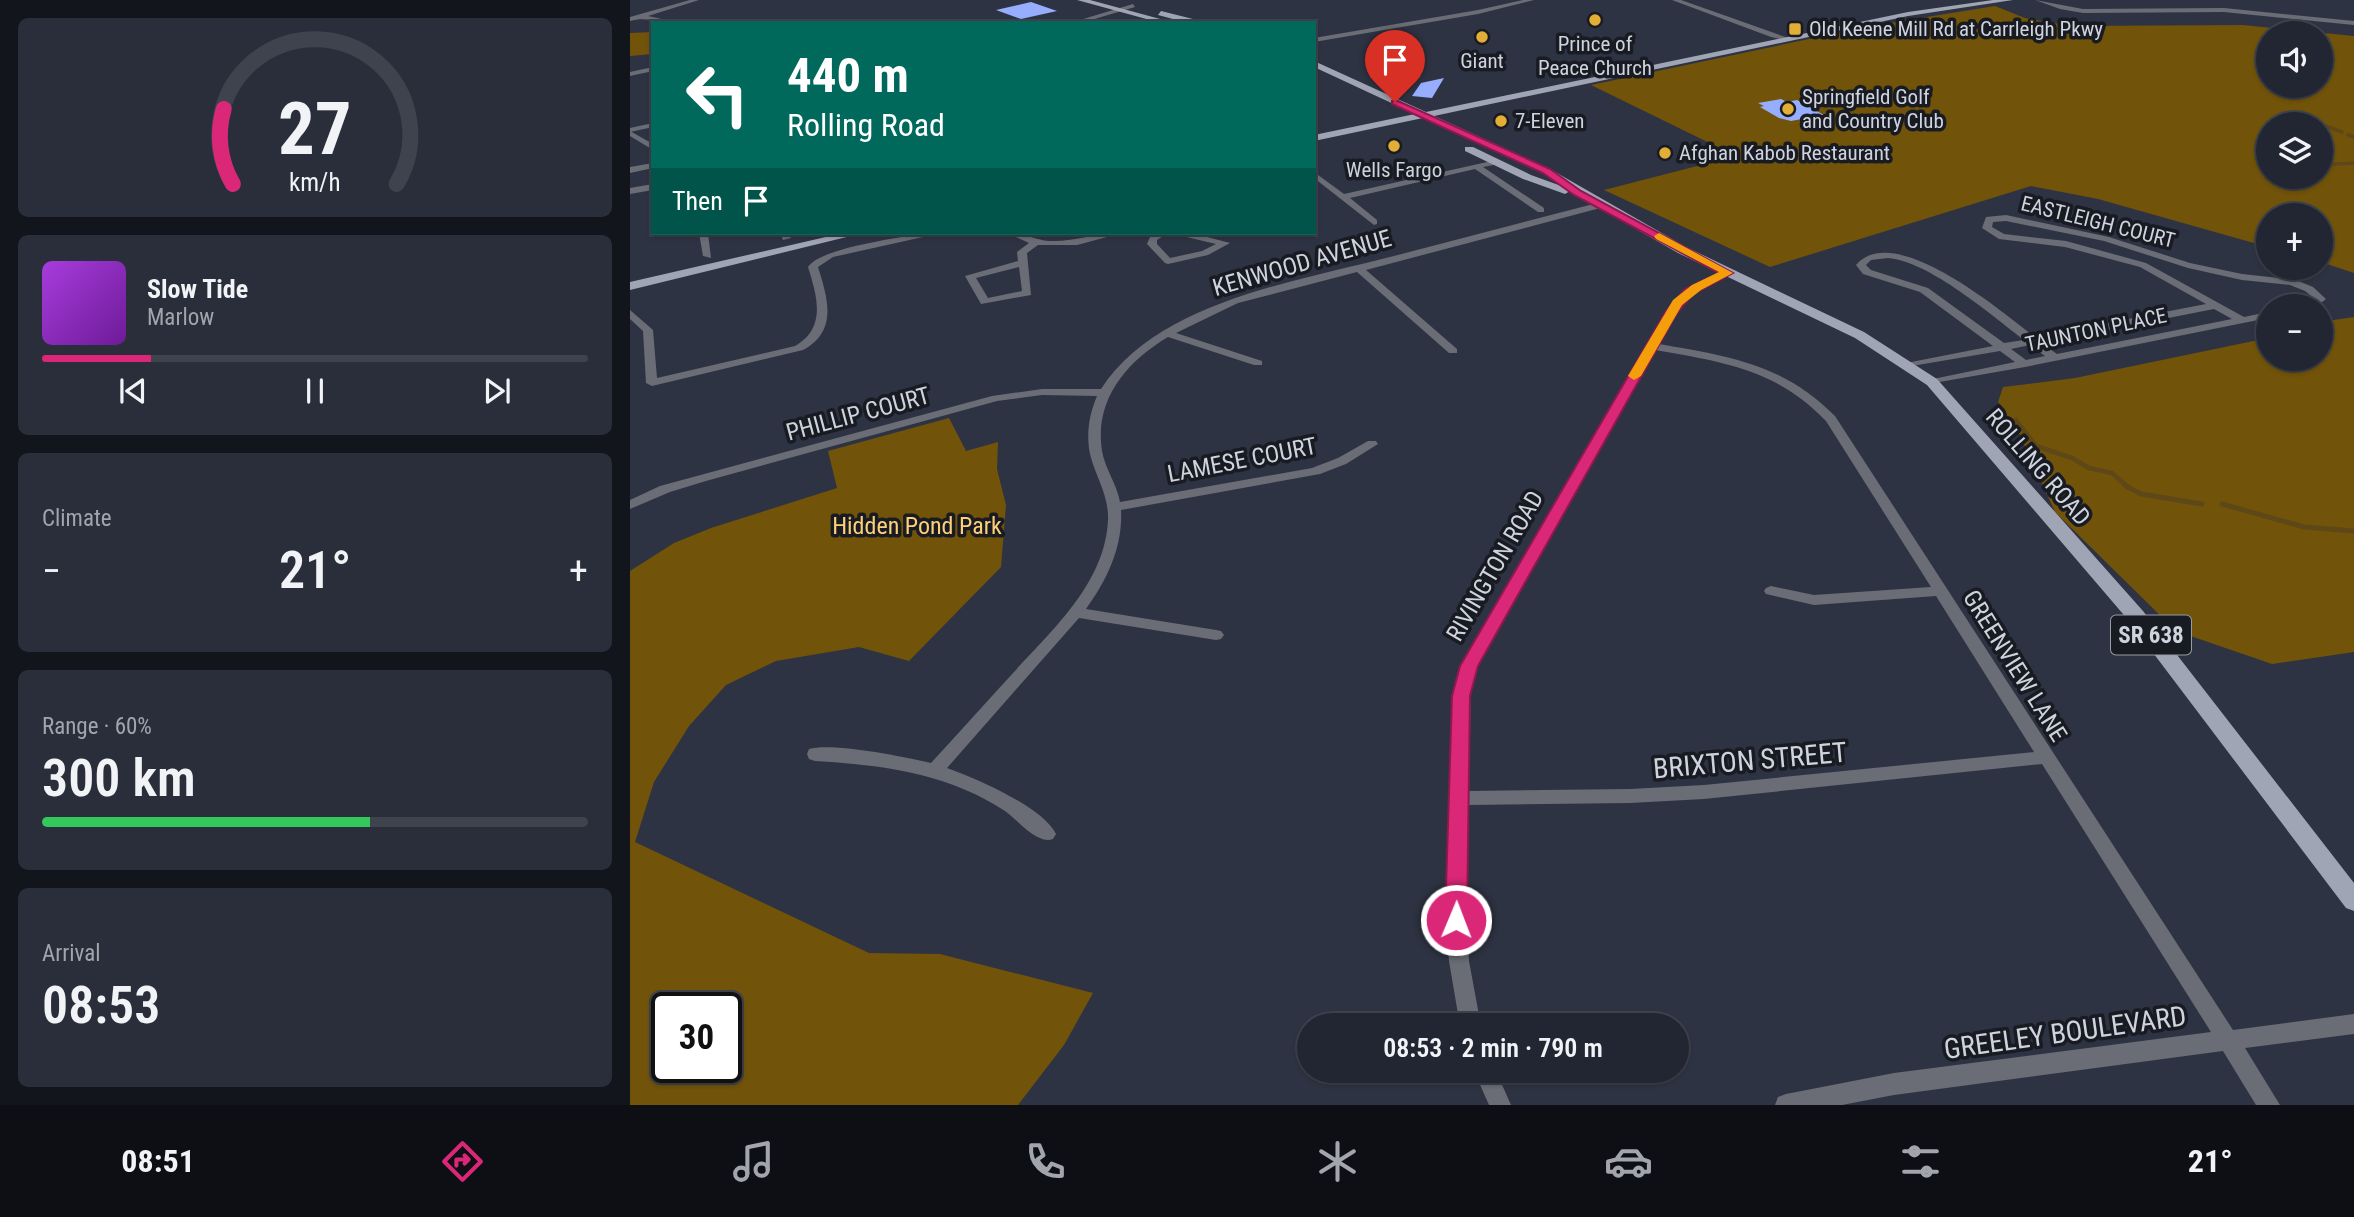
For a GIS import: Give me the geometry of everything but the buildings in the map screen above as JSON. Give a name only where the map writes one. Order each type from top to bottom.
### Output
[{"type":"main road","points":[[1081,0],[1164,21]]},
{"type":"main road","points":[[1108,0],[1190,21]]},
{"type":"main road","points":[[1316,129],[1395,112],[1469,102],[1970,0]]},
{"type":"main road","points":[[1316,137],[1395,112],[1424,114],[1469,102],[1781,37],[1908,14],[2009,0]]},
{"type":"main road","points":[[1316,65],[1387,98],[1427,103],[1469,102]]},
{"type":"main road","points":[[1316,76],[1445,137]]},
{"type":"main road","points":[[1387,98],[1395,112]]},
{"type":"main road","points":[[1461,132],[1451,122],[1450,113],[1469,102]]},
{"type":"main road","name":"ROLLING ROAD","points":[[1424,114],[1546,171],[1578,193],[1728,273],[1864,337],[1932,382],[2136,616],[2354,901]]},
{"type":"main road","name":"ROLLING ROAD","points":[[1456,143],[1561,191],[1578,193]]},
{"type":"main road","points":[[630,274],[785,235]]},
{"type":"main road","points":[[630,286],[848,235]]},
{"type":"street","points":[[630,19],[696,0]]},
{"type":"street","points":[[1316,40],[1478,12],[1531,0]]},
{"type":"street","points":[[1675,0],[1781,37]]},
{"type":"street","points":[[1691,0],[1781,37]]},
{"type":"street","points":[[2038,0],[2083,11],[2224,10],[2354,23]]},
{"type":"street","points":[[1081,21],[1133,6]]},
{"type":"street","points":[[640,16],[666,21]]},
{"type":"street","points":[[630,74],[651,69]]},
{"type":"street","points":[[630,131],[651,126]]},
{"type":"street","points":[[630,131],[651,147]]},
{"type":"street","points":[[1343,197],[1496,162]]},
{"type":"street","points":[[630,170],[651,165]]},
{"type":"street","points":[[1475,166],[1541,210]]},
{"type":"street","points":[[1316,176],[1374,222]]},
{"type":"street","points":[[630,191],[651,187]]},
{"type":"street","name":"KENWOOD AVENUE","points":[[936,769],[1076,612],[1107,560],[1114,534],[1115,507],[1094,440],[1094,424],[1103,393],[1132,359],[1166,333],[1234,301],[1601,205]]},
{"type":"street","name":"EASTLEIGH COURT","points":[[2242,320],[2143,265],[2066,244],[2002,237],[1987,228],[1989,219],[2007,218],[2106,239],[2188,265],[2242,278],[2292,282],[2315,294]]},
{"type":"street","points":[[703,235],[708,256]]},
{"type":"street","points":[[630,313],[648,330],[652,383],[799,348],[816,336],[823,311],[823,300],[813,267],[820,260],[830,255],[926,235]]},
{"type":"street","points":[[1017,235],[1036,242],[1076,242],[1108,235]]},
{"type":"street","points":[[1160,235],[1153,239],[1152,244],[1168,261],[1205,253],[1225,243],[1190,235]]},
{"type":"street","points":[[1024,264],[970,276],[985,302],[1027,293],[1024,264],[1022,252],[1036,242]]},
{"type":"street","points":[[2025,365],[1924,290],[1867,272],[1861,265],[1868,258],[1895,256],[1931,272],[1960,289],[2055,358]]},
{"type":"street","points":[[1358,268],[1453,351]]},
{"type":"street","name":"RIVINGTON ROAD","points":[[1469,1013],[1459,961],[1456,920],[1461,696],[1469,666],[1682,297],[1696,287],[1728,273]]},
{"type":"street","name":"TAUNTON PLACE","points":[[1910,365],[2217,305]]},
{"type":"street","name":"TAUNTON PLACE","points":[[1932,382],[2256,317]]},
{"type":"street","points":[[1166,333],[1258,363]]},
{"type":"street","name":"GREENVIEW LANE","points":[[1652,346],[1749,366],[1779,377],[1806,393],[1831,419],[2269,1105]]},
{"type":"street","name":"PHILLIP COURT","points":[[630,505],[665,489],[701,478],[996,398],[1042,392],[1103,393]]},
{"type":"street","name":"LAMESE COURT","points":[[1115,507],[1315,471],[1342,461],[1372,444]]},
{"type":"street","points":[[1771,591],[1814,600],[1829,600],[1940,591]]},
{"type":"street","points":[[1076,612],[1216,635]]},
{"type":"street","points":[[815,754],[875,758],[936,769],[984,789],[1014,807],[1047,834]]},
{"type":"street","name":"BRIXTON STREET","points":[[1458,798],[1630,796],[1704,792],[2046,757]]},
{"type":"street","name":"GREELEY BOULEVARD","points":[[1786,1105],[1894,1084],[2354,1024]]},
{"type":"street","points":[[1490,1083],[1500,1105]]},
{"type":"green space","points":[[1995,6],[2025,18],[2072,26],[2256,26],[2256,98],[2333,98],[2333,34],[2354,36],[2354,273],[2333,266],[2333,203],[2256,203],[2256,244],[2098,199],[2031,186],[1770,267],[1604,190],[1736,156],[1591,85],[1871,26]]},
{"type":"green space","points":[[651,32],[651,54],[630,56],[630,33]]},
{"type":"green space","points":[[2354,317],[2354,652],[2272,664],[2176,631],[2055,512],[2018,431],[1998,402],[2003,387],[2075,378],[2256,340],[2256,371],[2333,371],[2333,320]]},
{"type":"green space","name":"Hidden Pond Park","points":[[949,418],[966,451],[998,442],[997,469],[1006,505],[1001,567],[909,661],[859,647],[776,661],[726,685],[689,726],[654,782],[635,842],[869,953],[940,954],[1093,993],[1064,1045],[1018,1105],[630,1105],[630,571],[674,543],[711,528],[837,488],[828,451]]},
{"type":"waterway","points":[[2333,129],[2342,132]]},
{"type":"waterway","points":[[2348,135],[2354,137]]},
{"type":"waterway","points":[[2333,164],[2354,163]]},
{"type":"waterway","points":[[2016,420],[2036,446],[2072,458],[2089,468],[2112,473],[2128,487]]},
{"type":"waterway","points":[[2128,487],[2141,494],[2202,504]]},
{"type":"waterway","points":[[2222,504],[2304,527],[2354,531]]},
{"type":"slow traffic","points":[[1634,376],[1677,303],[1696,287],[1728,273],[1659,236]]},
{"type":"place","name":"Prince of Peace Church","points":[[1595,20]]},
{"type":"place","name":"Old Keene Mill Rd at Carrleigh Pkwy","points":[[1795,29]]},
{"type":"place","name":"Giant","points":[[1482,37]]},
{"type":"place","name":"Springfield Golf and Country Club","points":[[1788,109]]},
{"type":"place","name":"7-Eleven","points":[[1501,121]]},
{"type":"place","name":"Wells Fargo","points":[[1394,146]]},
{"type":"place","name":"Afghan Kabob Restaurant","points":[[1665,153]]},
{"type":"route","points":[[1395,102],[1546,171],[1578,193],[1728,273],[1696,287],[1677,303],[1469,666],[1461,696],[1456,920]]}]
